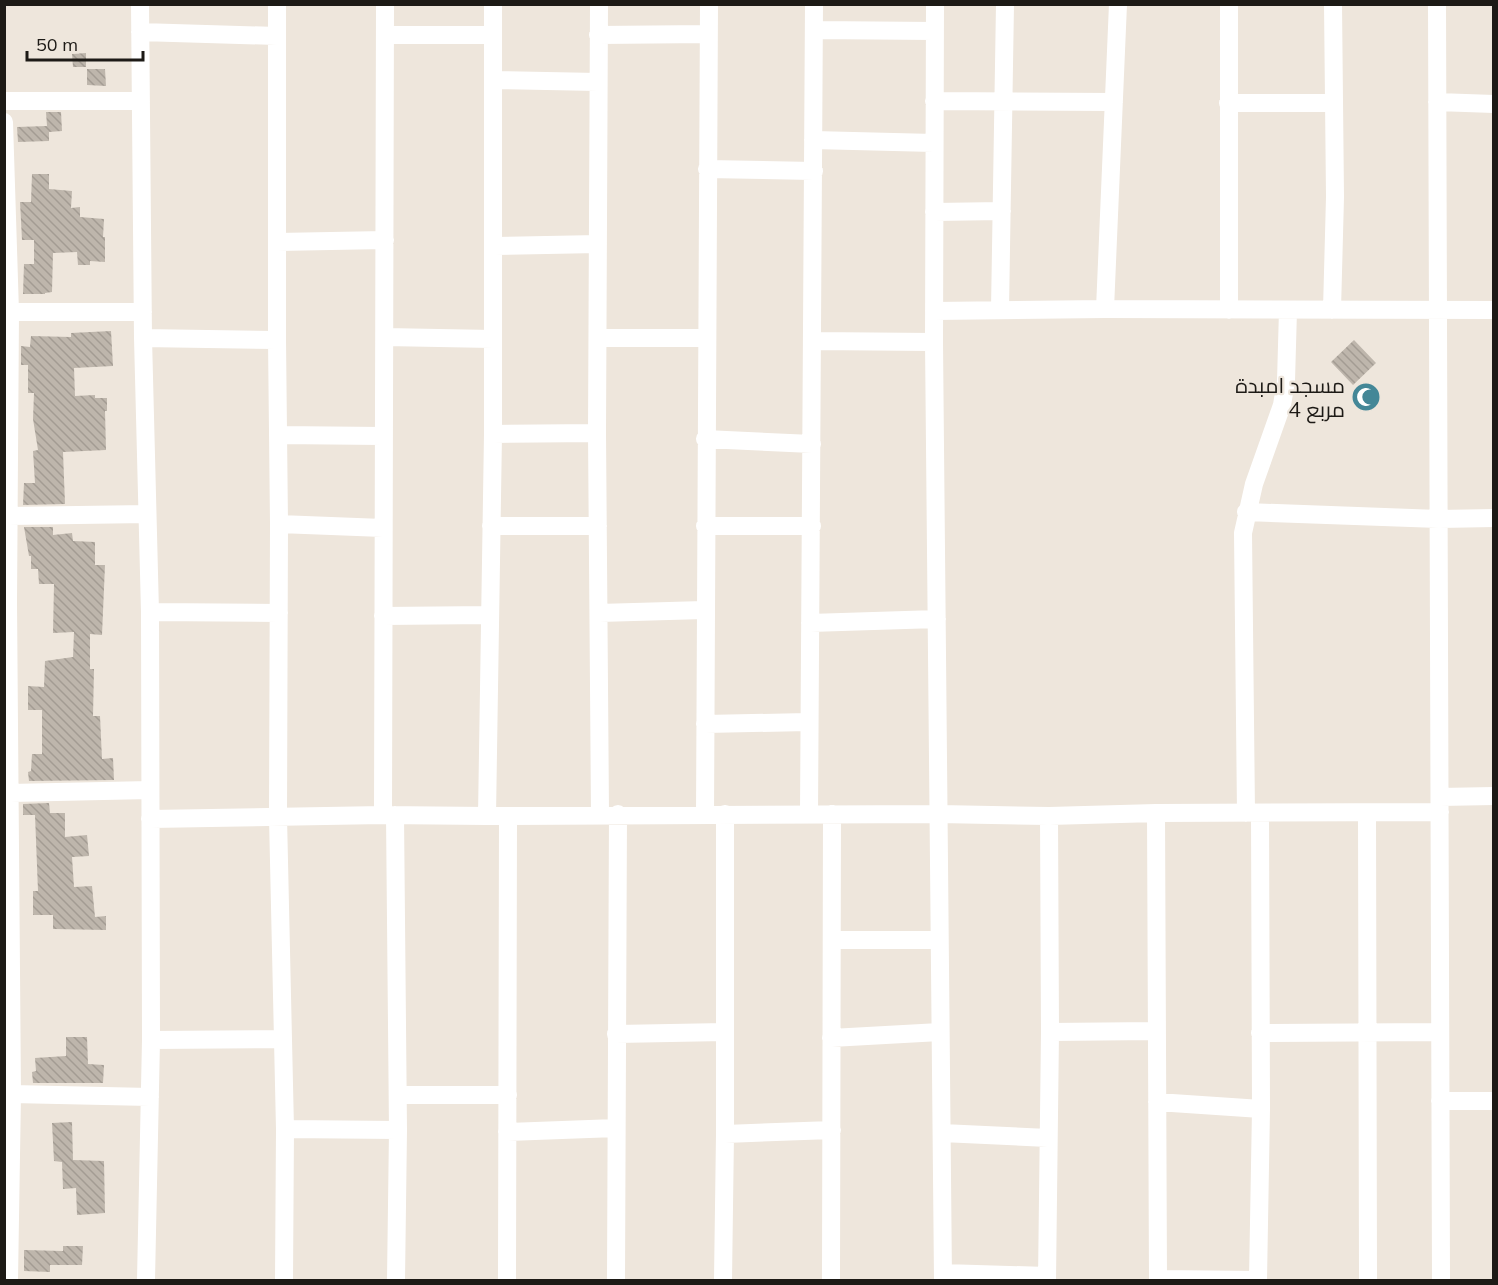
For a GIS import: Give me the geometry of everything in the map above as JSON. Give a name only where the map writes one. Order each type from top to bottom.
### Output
[{"type":"street","points":[[140,4],[143,338],[150,612],[151,1040],[146,1281]]},
{"type":"street","points":[[277,4],[278,817],[285,1129],[284,1281]]},
{"type":"street","points":[[385,4],[383,616],[398,1095],[396,1281]]},
{"type":"street","points":[[487,816],[493,434],[493,4]]},
{"type":"street","points":[[599,4],[597,433],[599,613],[609,814],[616,1034],[616,1281]]},
{"type":"street","points":[[705,815],[704,610],[709,4]]},
{"type":"street","points":[[809,814],[814,4]]},
{"type":"street","points":[[935,4],[934,342],[943,1277],[1047,1278],[1050,1032],[1049,816]]},
{"type":"street","points":[[1000,310],[1005,4]]},
{"type":"street","points":[[1105,309],[1118,4]]},
{"type":"street","points":[[1229,4],[1229,310]]},
{"type":"street","points":[[1332,310],[1335,197],[1333,4]]},
{"type":"street","points":[[1437,4],[1441,1281]]},
{"type":"street","points":[[814,30],[935,31]]},
{"type":"street","points":[[140,32],[277,36]]},
{"type":"street","points":[[598,35],[708,34]]},
{"type":"street","points":[[385,35],[493,35]]},
{"type":"street","points":[[493,80],[598,82]]},
{"type":"street","points":[[4,101],[141,101]]},
{"type":"street","points":[[934,101],[1114,102]]},
{"type":"street","points":[[1437,102],[1494,104]]},
{"type":"street","points":[[1228,103],[1333,103]]},
{"type":"street","points":[[4,122],[8,516],[6,602],[10,793],[8,967],[12,1094],[7,1240],[9,1281]]},
{"type":"street","points":[[813,140],[934,143]]},
{"type":"street","points":[[707,168],[813,171]]},
{"type":"street","points":[[934,212],[1002,212]]},
{"type":"street","points":[[277,242],[385,240]]},
{"type":"street","points":[[494,246],[598,244]]},
{"type":"street","points":[[1156,813],[1158,1280],[1258,1280],[1260,1033],[1243,533],[1246,512],[1282,405],[1286,381],[1288,310]]},
{"type":"street","points":[[934,311],[1494,310]]},
{"type":"street","points":[[7,312],[143,312]]},
{"type":"street","points":[[385,337],[493,339]]},
{"type":"street","points":[[143,338],[277,340]]},
{"type":"street","points":[[598,338],[706,338]]},
{"type":"street","points":[[812,341],[934,342]]},
{"type":"street","points":[[493,434],[597,433]]},
{"type":"street","points":[[278,435],[383,436]]},
{"type":"street","points":[[705,438],[812,444]]},
{"type":"street","points":[[1246,512],[1439,519],[1494,518]]},
{"type":"street","points":[[8,516],[147,514]]},
{"type":"street","points":[[279,524],[383,528]]},
{"type":"street","points":[[491,526],[598,526]]},
{"type":"street","points":[[705,526],[812,526]]},
{"type":"street","points":[[599,613],[704,610]]},
{"type":"street","points":[[150,612],[279,613]]},
{"type":"street","points":[[383,616],[490,615]]},
{"type":"street","points":[[810,623],[937,619]]},
{"type":"street","points":[[705,724],[808,722]]},
{"type":"street","points":[[10,793],[150,790]]},
{"type":"street","points":[[150,819],[389,815],[939,814],[1049,816],[1156,813],[1367,813],[1494,796]]},
{"type":"street","points":[[1367,813],[1368,1281]]},
{"type":"street","points":[[723,1281],[725,814]]},
{"type":"street","points":[[831,1281],[832,814]]},
{"type":"street","points":[[507,1281],[508,816]]},
{"type":"street","points":[[832,940],[939,940]]},
{"type":"street","points":[[1050,1032],[1156,1031]]},
{"type":"street","points":[[616,1034],[725,1032]]},
{"type":"street","points":[[831,1038],[940,1032]]},
{"type":"street","points":[[1260,1033],[1440,1032]]},
{"type":"street","points":[[151,1040],[282,1039]]},
{"type":"street","points":[[12,1094],[150,1097]]},
{"type":"street","points":[[398,1095],[507,1095]]},
{"type":"street","points":[[1440,1101],[1494,1101]]},
{"type":"street","points":[[1157,1102],[1261,1109]]},
{"type":"street","points":[[507,1132],[616,1128]]},
{"type":"street","points":[[285,1129],[398,1130]]},
{"type":"street","points":[[725,1134],[832,1130]]},
{"type":"street","points":[[942,1133],[1048,1138]]},
{"type":"building","points":[[86,53],[86,67],[73,67],[72,54]]},
{"type":"building","points":[[87,69],[105,69],[106,86],[87,85]]},
{"type":"building","points":[[46,112],[61,112],[62,131],[49,132],[49,141],[18,142],[17,127],[47,126]]},
{"type":"building","points":[[32,174],[49,174],[49,189],[72,191],[71,208],[80,207],[80,217],[104,219],[105,262],[90,261],[90,265],[78,265],[77,252],[53,253],[52,292],[45,294],[23,294],[24,264],[34,264],[34,240],[22,240],[20,202],[31,202]]},
{"type":"building","points":[[111,331],[113,366],[74,368],[75,396],[95,395],[95,398],[107,398],[106,450],[63,452],[65,504],[23,505],[24,483],[35,483],[33,451],[38,450],[33,419],[34,393],[28,393],[28,365],[21,365],[21,346],[30,347],[31,336],[71,337],[71,333]]},
{"type":"building","points":[[1354,340],[1376,363],[1353,385],[1331,362]]},
{"type":"building","points":[[24,527],[53,527],[53,535],[72,533],[73,541],[95,542],[95,565],[105,565],[102,635],[90,634],[90,669],[94,669],[93,716],[100,716],[102,759],[113,758],[114,780],[29,781],[28,772],[31,771],[32,754],[42,754],[42,710],[28,710],[28,686],[44,687],[45,661],[73,657],[74,632],[53,633],[54,584],[39,584],[38,569],[31,569],[31,556],[29,556]]},
{"type":"building","points":[[49,803],[50,813],[65,813],[65,837],[87,835],[89,856],[72,857],[74,887],[92,886],[95,917],[106,916],[106,930],[53,929],[53,915],[33,915],[33,891],[38,891],[35,815],[23,815],[23,804]]},
{"type":"building","points":[[66,1037],[87,1037],[88,1064],[104,1065],[103,1083],[33,1083],[32,1072],[36,1071],[35,1058],[66,1056]]},
{"type":"building","points":[[72,1122],[73,1160],[104,1161],[105,1213],[77,1215],[76,1188],[63,1189],[62,1162],[54,1161],[52,1123]]},
{"type":"building","points":[[63,1246],[83,1246],[82,1265],[50,1265],[50,1272],[24,1271],[24,1250],[63,1251]]},
{"type":"place","name":"مسجد امبدة مربع 4","points":[[1366,397]]}]
